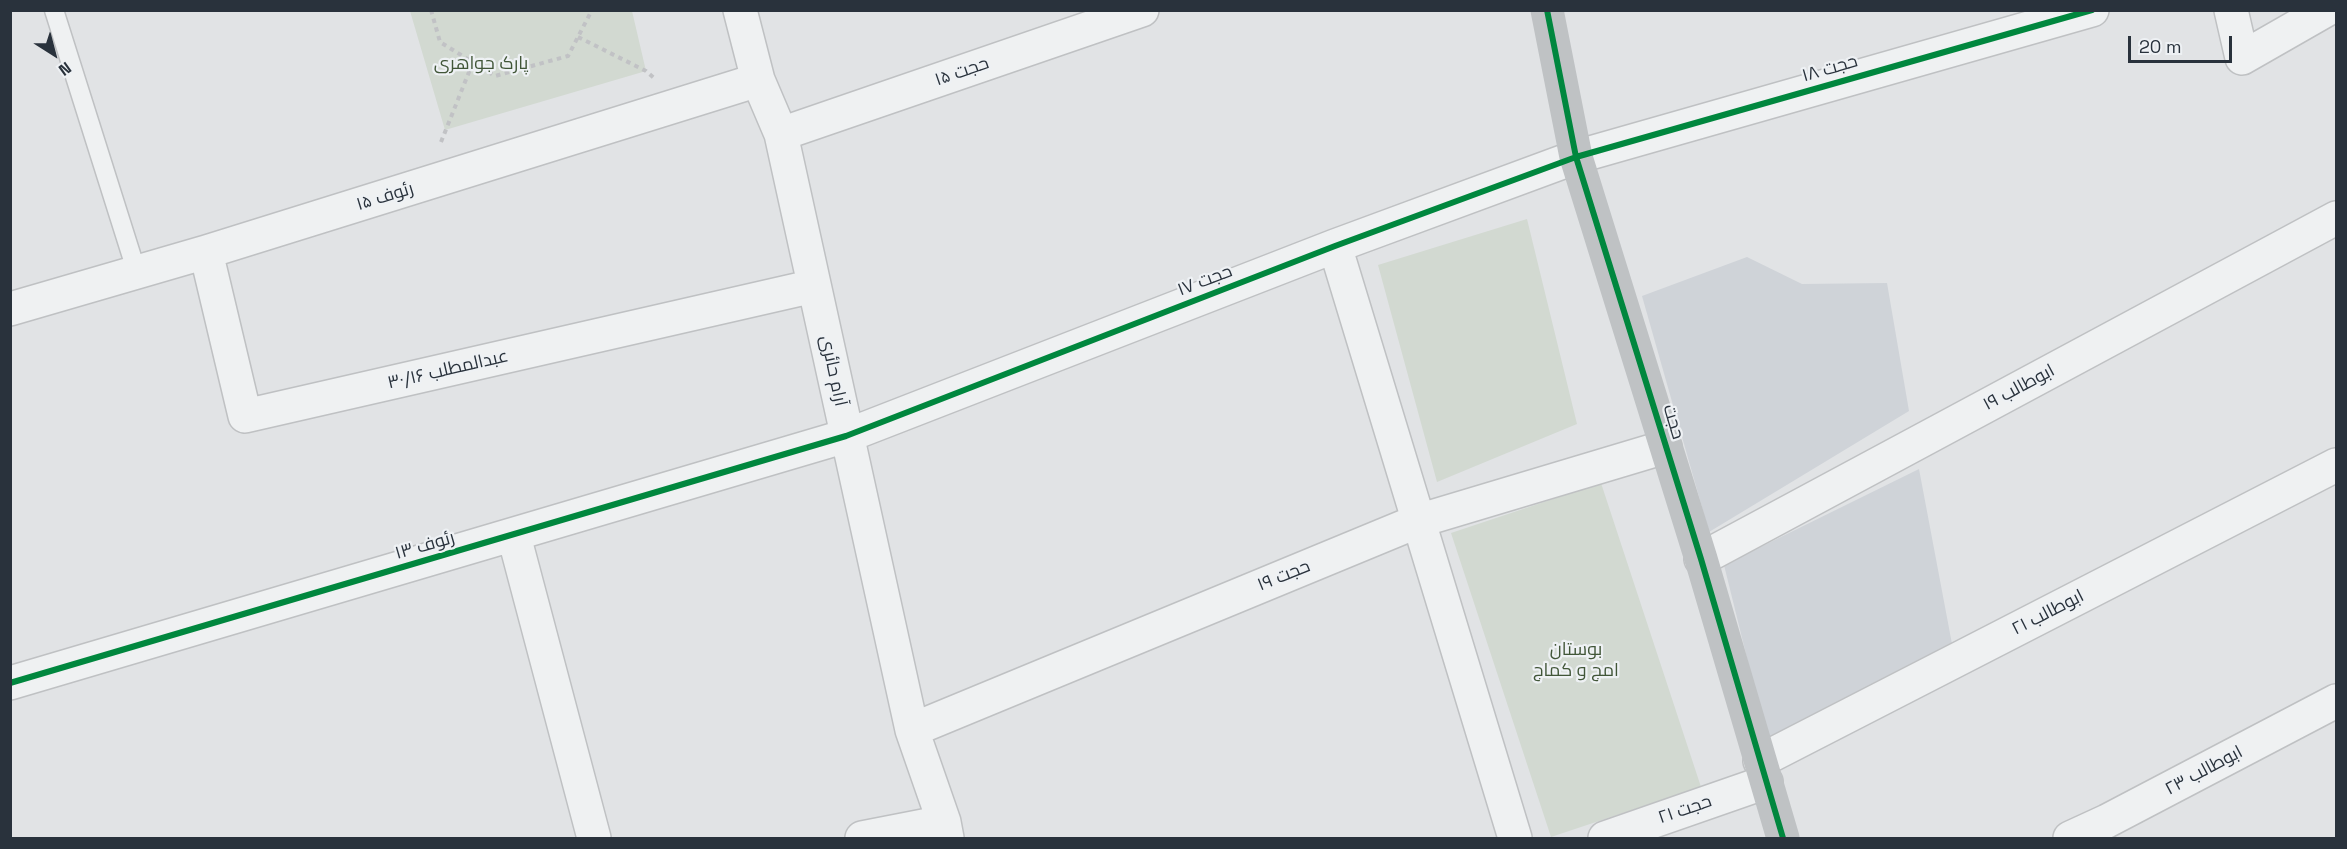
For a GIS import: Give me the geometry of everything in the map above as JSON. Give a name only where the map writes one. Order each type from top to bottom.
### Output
[{"type":"street","name":"آرام حائری","points":[[740,10],[759,80],[781,134],[912,730],[946,830]]},
{"type":"street","name":"حجت ۱۵","points":[[781,134],[1142,10]]},
{"type":"street","name":"حجت","points":[[1547,10],[1576,157],[1701,559],[1783,838]]},
{"type":"street","name":"حجت ۱۸","points":[[1576,157],[2092,10]]},
{"type":"street","points":[[2230,10],[2242,58],[2326,10]]},
{"type":"street","name":"رئوف ۱۵","points":[[10,309],[206,252],[759,80]]},
{"type":"street","name":"حجت ۱۷","points":[[846,436],[1335,246],[1576,157]]},
{"type":"street","name":"ابوطالب ۱۹","points":[[1701,559],[2337,218]]},
{"type":"street","points":[[1335,246],[1515,838]]},
{"type":"street","name":"عبدالمطلب ۳۰/۱۶","points":[[206,252],[245,416],[814,286]]},
{"type":"street","name":"رئوف ۱۳","points":[[10,683],[514,536],[846,436]]},
{"type":"street","name":"حجت ۱۹","points":[[912,730],[1418,521],[1665,447]]},
{"type":"street","name":"ابوطالب ۲۱","points":[[1763,772],[2337,465]]},
{"type":"street","points":[[514,536],[594,838]]},
{"type":"street","name":"ابوطالب ۲۳","points":[[2070,838],[2107,822],[2337,701]]},
{"type":"street","name":"حجت ۲۱","points":[[1605,838],[1763,772]]},
{"type":"street","points":[[862,838],[946,830]]},
{"type":"lane","points":[[54,10],[137,273]]},
{"type":"path","points":[[431,10],[440,42],[495,76],[568,56],[592,10]]},
{"type":"path","points":[[578,37],[646,71],[683,104]]},
{"type":"path","points":[[428,183],[445,130],[473,62]]},
{"type":"shaded area","points":[[1747,257],[1802,284],[1887,283],[1909,411],[1709,532],[1642,296]]},
{"type":"shaded area","points":[[1919,469],[1952,644],[1767,739],[1724,565]]},
{"type":"green space","name":"پارک جواهری","points":[[410,11],[632,11],[646,71],[445,130]]},
{"type":"green space","points":[[1527,219],[1577,424],[1437,482],[1378,265]]},
{"type":"green space","name":"بوستان امج و کماج","points":[[1601,483],[1701,787],[1551,837],[1451,533]]},
{"type":"cycle path","points":[[1547,10],[1576,157],[1701,559],[1783,838]]},
{"type":"cycle path","points":[[10,683],[846,436],[1335,246],[1576,157],[2092,10]]}]
